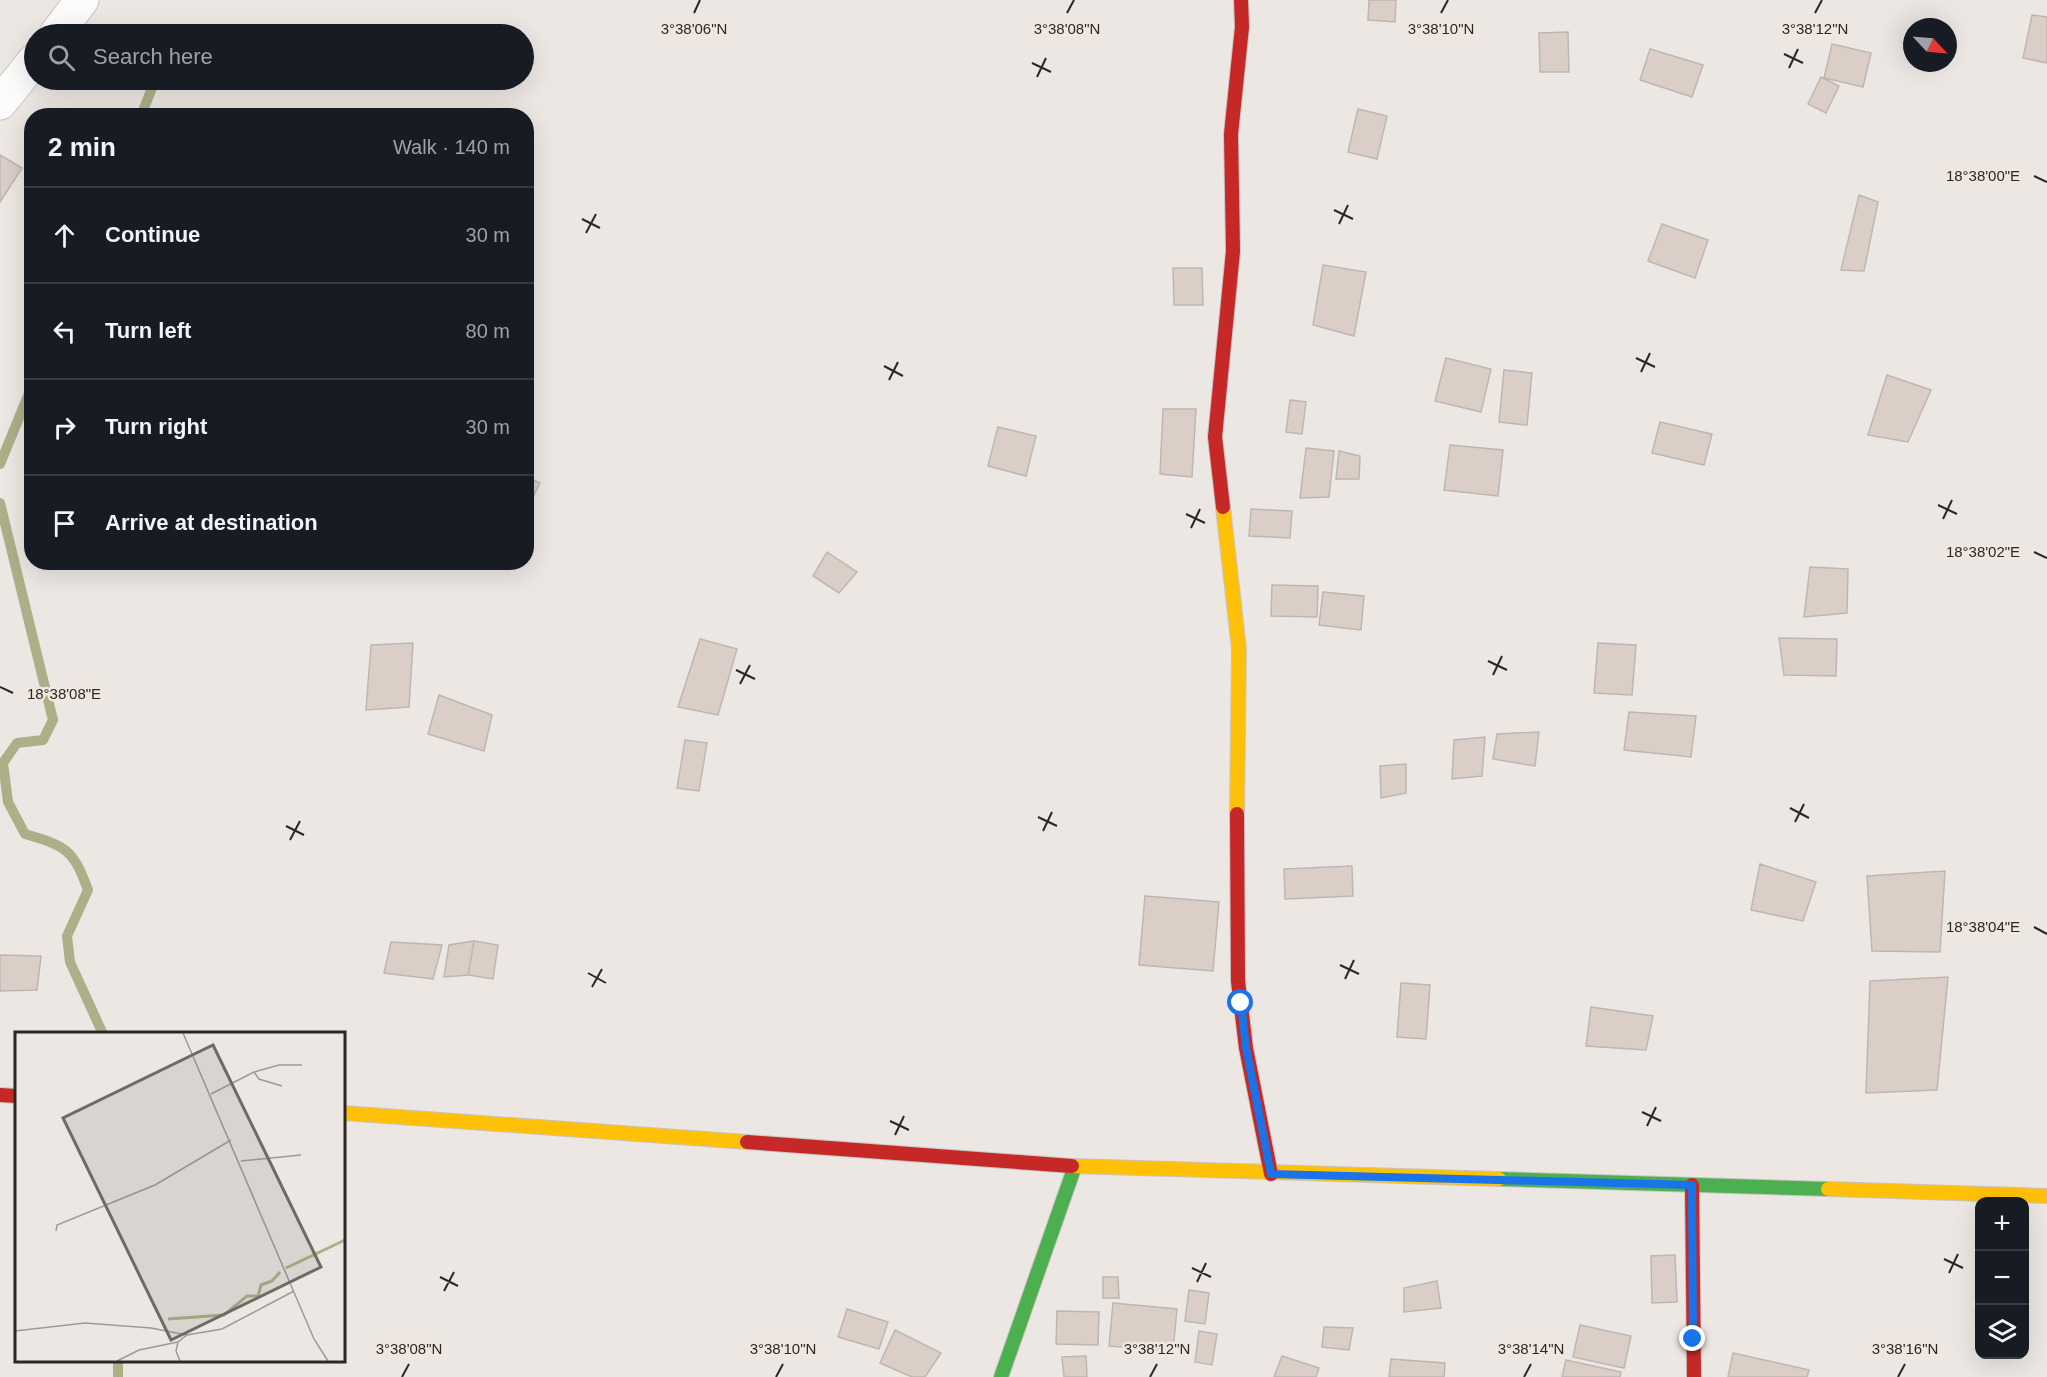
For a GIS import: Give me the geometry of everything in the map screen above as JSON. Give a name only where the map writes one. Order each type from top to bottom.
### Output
[{"type":"main road","points":[[1242,0],[1242,27],[1231,134],[1233,251],[1215,437],[1239,649],[1236,864],[1238,981],[1246,1048],[1271,1174]]},
{"type":"main road","points":[[0,1095],[15,1096]]},
{"type":"main road","points":[[345,1113],[1075,1166],[1271,1174],[2047,1196]]},
{"type":"main road","points":[[1001,1377],[1075,1166]]},
{"type":"main road","points":[[1692,1185],[1694,1377]]},
{"type":"street","points":[[64,24],[82,0]]},
{"type":"street","points":[[0,103],[24,73]]},
{"type":"building","points":[[1369,0],[1396,0],[1395,22],[1368,20]]},
{"type":"building","points":[[2032,15],[2047,17],[2047,63],[2023,58]]},
{"type":"building","points":[[1568,32],[1569,72],[1540,72],[1539,33]]},
{"type":"building","points":[[1832,44],[1871,53],[1863,87],[1824,78]]},
{"type":"building","points":[[1650,49],[1703,65],[1692,97],[1640,80]]},
{"type":"building","points":[[1821,77],[1839,86],[1826,113],[1808,104]]},
{"type":"building","points":[[1358,109],[1387,116],[1377,159],[1348,152]]},
{"type":"building","points":[[0,155],[22,168],[0,202]]},
{"type":"building","points":[[1859,195],[1878,202],[1864,271],[1841,270]]},
{"type":"building","points":[[1662,224],[1708,240],[1695,278],[1648,261]]},
{"type":"building","points":[[1323,265],[1366,272],[1354,336],[1313,325]]},
{"type":"building","points":[[1173,268],[1202,268],[1203,305],[1174,305]]},
{"type":"building","points":[[1446,358],[1491,369],[1481,412],[1435,401]]},
{"type":"building","points":[[1504,370],[1532,373],[1527,425],[1499,422]]},
{"type":"building","points":[[1887,375],[1931,390],[1908,442],[1868,435]]},
{"type":"building","points":[[1290,400],[1306,402],[1302,434],[1286,432]]},
{"type":"building","points":[[1163,409],[1196,409],[1192,477],[1160,474]]},
{"type":"building","points":[[1660,422],[1712,434],[1704,465],[1652,453]]},
{"type":"building","points":[[998,427],[1036,436],[1026,476],[988,466]]},
{"type":"building","points":[[1450,445],[1503,450],[1498,496],[1444,490]]},
{"type":"building","points":[[1306,448],[1334,451],[1329,497],[1300,498]]},
{"type":"building","points":[[1339,451],[1360,456],[1359,479],[1336,479]]},
{"type":"building","points":[[534,480],[540,483],[534,495]]},
{"type":"building","points":[[1251,509],[1292,511],[1290,538],[1249,536]]},
{"type":"building","points":[[827,552],[857,572],[839,593],[813,576]]},
{"type":"building","points":[[1810,567],[1848,569],[1847,613],[1804,617]]},
{"type":"building","points":[[1272,585],[1318,586],[1317,617],[1271,616]]},
{"type":"building","points":[[1323,592],[1364,596],[1361,630],[1319,625]]},
{"type":"building","points":[[1779,638],[1837,639],[1836,676],[1784,675]]},
{"type":"building","points":[[700,639],[737,649],[718,715],[678,707]]},
{"type":"building","points":[[413,643],[409,707],[366,710],[371,645]]},
{"type":"building","points":[[1598,643],[1636,645],[1632,695],[1594,693]]},
{"type":"building","points":[[439,695],[492,715],[484,751],[428,734]]},
{"type":"building","points":[[1629,712],[1696,716],[1691,757],[1624,750]]},
{"type":"building","points":[[1539,732],[1535,766],[1493,759],[1497,734]]},
{"type":"building","points":[[1485,737],[1482,776],[1452,779],[1454,740]]},
{"type":"building","points":[[685,740],[707,743],[699,791],[677,788]]},
{"type":"building","points":[[1406,764],[1406,793],[1381,798],[1380,766]]},
{"type":"building","points":[[1760,864],[1816,882],[1803,921],[1751,910]]},
{"type":"building","points":[[1352,866],[1353,896],[1285,899],[1284,869]]},
{"type":"building","points":[[1945,871],[1940,952],[1872,951],[1867,876]]},
{"type":"building","points":[[1145,896],[1219,902],[1213,971],[1139,965]]},
{"type":"building","points":[[474,941],[468,975],[444,977],[449,945]]},
{"type":"building","points":[[474,941],[498,945],[493,979],[468,975]]},
{"type":"building","points":[[391,942],[442,945],[433,979],[384,973]]},
{"type":"building","points":[[0,955],[41,956],[37,990],[0,991]]},
{"type":"building","points":[[1948,977],[1937,1090],[1866,1093],[1870,981]]},
{"type":"building","points":[[1401,983],[1430,985],[1426,1039],[1397,1037]]},
{"type":"building","points":[[1591,1007],[1653,1016],[1646,1050],[1586,1046]]},
{"type":"building","points":[[1675,1255],[1677,1302],[1652,1303],[1651,1256]]},
{"type":"building","points":[[1103,1277],[1118,1277],[1119,1298],[1103,1298]]},
{"type":"building","points":[[1437,1281],[1441,1308],[1404,1312],[1404,1288]]},
{"type":"building","points":[[1189,1290],[1209,1293],[1205,1324],[1185,1321]]},
{"type":"building","points":[[1113,1303],[1177,1309],[1173,1351],[1109,1346]]},
{"type":"building","points":[[847,1309],[888,1322],[879,1349],[838,1337]]},
{"type":"building","points":[[1057,1311],[1099,1312],[1098,1345],[1056,1344]]},
{"type":"building","points":[[1580,1325],[1631,1336],[1624,1368],[1573,1357]]},
{"type":"building","points":[[1324,1327],[1353,1328],[1349,1350],[1322,1347]]},
{"type":"building","points":[[895,1330],[941,1353],[925,1377],[912,1377],[880,1363]]},
{"type":"building","points":[[1199,1331],[1217,1334],[1212,1365],[1195,1362]]},
{"type":"building","points":[[1733,1353],[1809,1370],[1807,1377],[1728,1377]]},
{"type":"building","points":[[1086,1356],[1087,1377],[1064,1377],[1062,1357]]},
{"type":"building","points":[[1282,1356],[1319,1368],[1316,1377],[1274,1377]]},
{"type":"building","points":[[1391,1359],[1445,1363],[1444,1377],[1389,1377]]},
{"type":"building","points":[[1566,1360],[1621,1372],[1620,1377],[1562,1377]]},
{"type":"waterway","points":[[144,108],[151,90]]},
{"type":"waterway","points":[[0,464],[24,406]]},
{"type":"waterway","points":[[0,503],[53,720],[43,740],[17,743],[3,763],[8,802],[25,834],[50,842],[66,851],[83,876],[88,890],[67,936],[70,962],[102,1032]]},
{"type":"waterway","points":[[118,1362],[118,1377]]},
{"type":"traffic: fast","points":[[1001,1377],[1075,1166]]},
{"type":"traffic: fast","points":[[1499,1179],[1828,1189]]},
{"type":"traffic: slow","points":[[1223,507],[1239,649],[1237,814]]},
{"type":"traffic: slow","points":[[345,1113],[747,1142]]},
{"type":"traffic: slow","points":[[1072,1166],[1499,1179]]},
{"type":"traffic: slow","points":[[1828,1189],[2047,1196]]},
{"type":"traffic: jam","points":[[1223,507],[1215,437],[1233,251],[1231,134],[1242,27],[1241,0]]},
{"type":"traffic: jam","points":[[1237,814],[1238,981],[1246,1048],[1271,1174]]},
{"type":"traffic: jam","points":[[0,1095],[15,1096]]},
{"type":"traffic: jam","points":[[747,1142],[1072,1166]]},
{"type":"traffic: jam","points":[[1692,1185],[1694,1377]]},
{"type":"route","points":[[1241,1003],[1246,1048],[1271,1174],[1692,1185],[1693,1339]]}]
